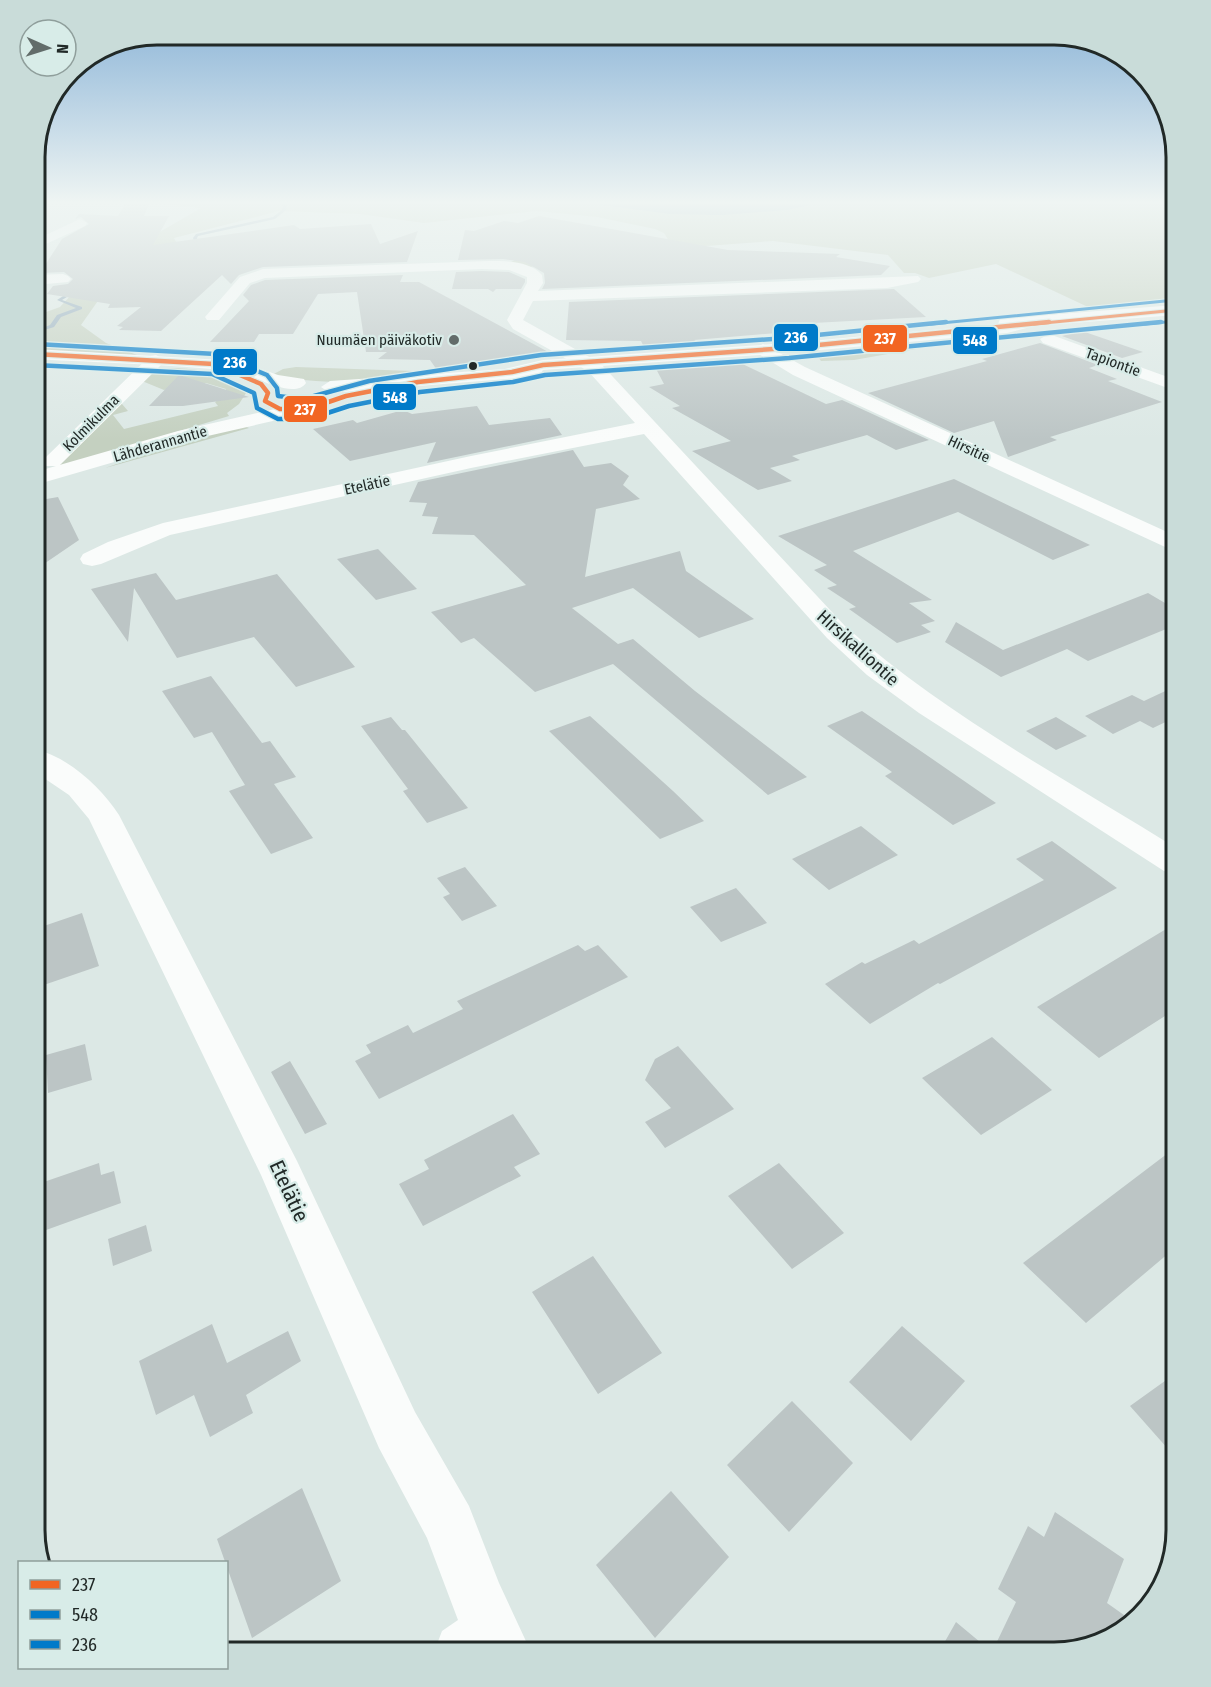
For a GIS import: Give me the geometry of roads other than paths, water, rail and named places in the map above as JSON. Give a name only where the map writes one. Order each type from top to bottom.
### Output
[{"type":"street","points":[[213,317],[243,283]]},
{"type":"street","points":[[528,296],[536,283]]},
{"type":"street","points":[[528,296],[889,283]]},
{"type":"street","name":"Hirsikalliontie","points":[[528,296],[515,320],[519,325],[590,364],[836,632],[877,669],[929,707],[1166,857]]},
{"type":"street","points":[[45,354],[239,366],[274,380],[332,393],[590,364],[1000,329],[1028,323],[1166,311]]},
{"type":"street","name":"Tapiontie","points":[[1049,339],[1166,382]]},
{"type":"street","name":"Hirsitie","points":[[763,349],[799,371],[1166,540]]},
{"type":"street","name":"Kolmikulma","points":[[52,462],[156,360]]},
{"type":"street","points":[[214,364],[261,384],[266,397],[280,409],[301,410]]},
{"type":"street","name":"Lähderannantie","points":[[224,426],[279,387],[297,384]]},
{"type":"street","name":"Lähderannantie","points":[[45,476],[74,466],[96,463],[185,435],[321,406],[332,393]]},
{"type":"street","name":"Etelätie","points":[[92,559],[116,547],[164,530],[461,464],[648,427]]},
{"type":"street","name":"Lähderannantie","points":[[45,483],[85,471],[96,463]]},
{"type":"street","name":"Etelätie","points":[[45,765],[80,788],[103,815],[282,1174],[397,1430],[450,1525],[484,1642]]},
{"type":"waterway","points":[[45,328],[52,326],[59,316],[80,308],[59,300],[73,292]]},
{"type":"place","name":"Nuumäen päiväkotiv","points":[[454,340]]}]
